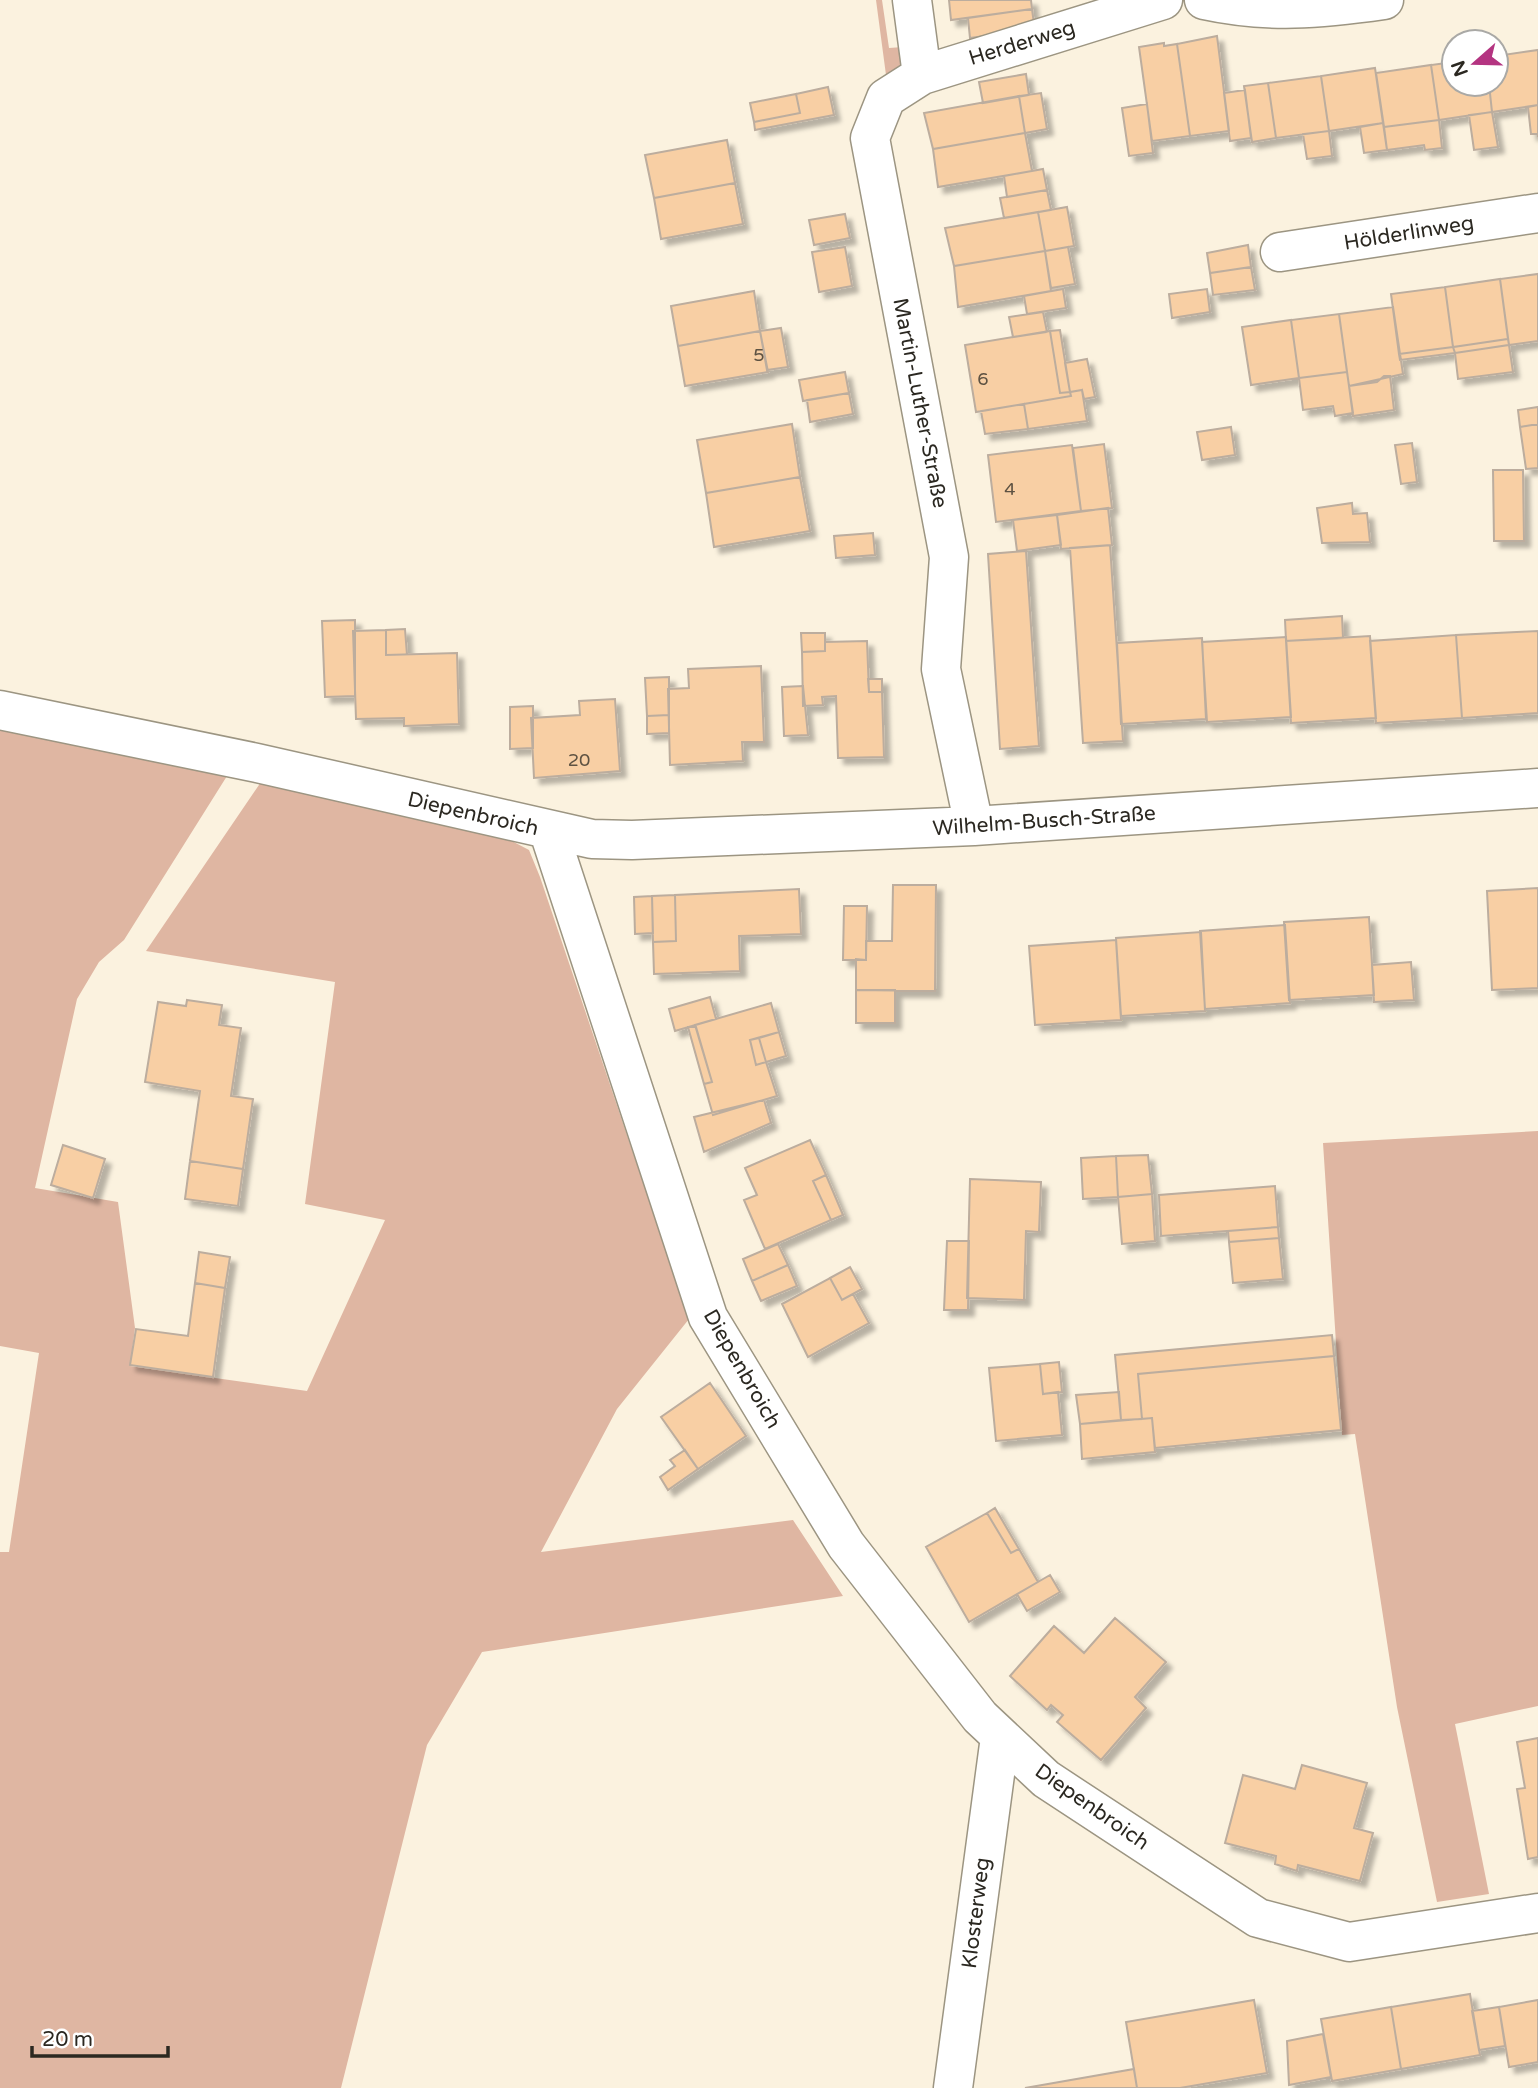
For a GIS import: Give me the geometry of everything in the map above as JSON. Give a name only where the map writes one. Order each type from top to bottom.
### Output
[{"type":"street","points":[[912,0],[922,75]]},
{"type":"street","name":"Herderweg","points":[[922,75],[1163,0]]},
{"type":"street","points":[[1204,0],[1237,7],[1305,11],[1384,0]]},
{"type":"street","name":"Martin-Luther-Straße","points":[[922,75],[886,98],[870,138],[949,557],[941,668],[974,826]]},
{"type":"street","name":"Hölderlinweg","points":[[1280,252],[1538,213]]},
{"type":"street","name":"Diepenbroich","points":[[0,710],[257,763],[549,832],[708,1317],[846,1545],[980,1717],[1046,1779],[1258,1918],[1349,1942],[1538,1913]]},
{"type":"street","name":"Wilhelm-Busch-Straße","points":[[549,832],[592,839],[632,840],[974,826],[1538,788]]},
{"type":"street","name":"Klosterweg","points":[[953,2088],[1000,1737]]},
{"type":"shaded area","points":[[876,0],[882,0],[889,48],[903,47],[904,61],[896,72],[886,75]]},
{"type":"shaded area","points":[[0,726],[227,776],[124,940],[99,962],[77,999],[35,1188],[118,1202],[135,1328],[130,1366],[307,1391],[385,1220],[305,1204],[335,982],[146,951],[261,782],[502,836],[529,850],[540,877],[689,1319],[617,1409],[541,1552],[793,1520],[843,1596],[482,1652],[427,1745],[341,2088],[0,2088],[0,1552],[9,1552],[39,1353],[0,1346]]},
{"type":"shaded area","points":[[1538,1131],[1538,1706],[1455,1724],[1489,1894],[1437,1902],[1397,1707],[1355,1434],[1342,1435],[1323,1143]]},
{"type":"building","points":[[949,0],[1031,0],[1032,9],[951,20]]},
{"type":"building","points":[[1032,9],[1034,24],[1014,32],[970,38],[968,18]]},
{"type":"building","points":[[1217,36],[1229,131],[1190,136],[1177,44]]},
{"type":"building","points":[[1164,43],[1164,46],[1177,44],[1190,136],[1152,141],[1139,47]]},
{"type":"building","points":[[1538,50],[1538,105],[1492,112],[1490,98],[1510,98],[1510,54]]},
{"type":"building","points":[[1440,64],[1440,98],[1490,98],[1492,112],[1439,120],[1431,65]]},
{"type":"building","points":[[1431,65],[1439,120],[1384,127],[1376,73]]},
{"type":"building","points":[[1375,68],[1383,123],[1329,131],[1321,76]]},
{"type":"building","points":[[1026,74],[1029,95],[983,103],[979,82]]},
{"type":"building","points":[[1321,76],[1329,131],[1276,138],[1268,83]]},
{"type":"building","points":[[1268,83],[1276,138],[1252,142],[1244,86]]},
{"type":"building","points":[[828,87],[834,115],[755,130],[754,122],[800,113],[796,94]]},
{"type":"building","points":[[1245,90],[1251,138],[1230,141],[1224,93]]},
{"type":"building","points":[[1041,93],[1047,129],[1025,133],[1019,96]]},
{"type":"building","points":[[796,94],[800,113],[754,122],[750,103]]},
{"type":"building","points":[[1019,96],[1025,133],[933,149],[924,113]]},
{"type":"building","points":[[1147,104],[1153,153],[1129,156],[1122,108]]},
{"type":"building","points":[[1538,105],[1538,134],[1531,134],[1528,107]]},
{"type":"building","points":[[1492,112],[1498,147],[1474,150],[1469,115]]},
{"type":"building","points":[[1439,120],[1442,148],[1425,150],[1424,145],[1387,150],[1384,127]]},
{"type":"building","points":[[1383,123],[1387,150],[1364,153],[1360,127]]},
{"type":"building","points":[[1329,131],[1332,156],[1307,159],[1303,134]]},
{"type":"building","points":[[1025,133],[1032,171],[938,187],[933,149]]},
{"type":"building","points":[[727,140],[735,183],[654,198],[645,155]]},
{"type":"building","points":[[1043,169],[1047,190],[1007,197],[1004,176]]},
{"type":"building","points":[[735,183],[743,224],[661,239],[654,198]]},
{"type":"building","points":[[1047,190],[1051,210],[1004,218],[1000,198]]},
{"type":"building","points":[[1067,207],[1074,246],[1045,251],[1038,212]]},
{"type":"building","points":[[1038,212],[1045,251],[954,266],[945,228]]},
{"type":"building","points":[[845,214],[850,238],[814,245],[809,220]]},
{"type":"building","points":[[1248,245],[1251,267],[1210,273],[1207,253]]},
{"type":"building","points":[[845,247],[852,286],[819,292],[812,252]]},
{"type":"building","points":[[1068,247],[1075,284],[1051,288],[1045,251]]},
{"type":"building","points":[[1045,251],[1051,291],[958,307],[954,266]]},
{"type":"building","points":[[1251,267],[1255,290],[1213,295],[1210,273]]},
{"type":"building","points":[[1538,274],[1538,341],[1509,345],[1500,279]]},
{"type":"building","points":[[1500,279],[1508,339],[1453,347],[1445,287]]},
{"type":"building","points":[[1445,287],[1453,347],[1399,354],[1391,294]]},
{"type":"building","points":[[1063,289],[1066,308],[1027,314],[1024,296]]},
{"type":"building","points":[[1207,289],[1210,312],[1172,318],[1169,294]]},
{"type":"building","points":[[754,291],[760,331],[678,346],[671,306]]},
{"type":"building","points":[[1393,307],[1403,374],[1349,386],[1339,314]]},
{"type":"building","points":[[1043,312],[1047,332],[1013,337],[1009,317]]},
{"type":"building","points":[[1339,314],[1347,372],[1299,378],[1291,320]]},
{"type":"building","points":[[1291,320],[1299,378],[1251,385],[1242,327]]},
{"type":"building","points":[[781,328],[788,367],[767,370],[760,331]]},
{"type":"building","points":[[1060,330],[1070,392],[1060,393],[1050,331]]},
{"type":"building","points":[[760,331],[768,372],[685,386],[678,346]]},
{"type":"building","points":[[1050,331],[1060,393],[1070,392],[1071,396],[976,412],[965,345]]},
{"type":"building","points":[[1508,339],[1509,345],[1455,353],[1453,347]]},
{"type":"building","points":[[1509,345],[1513,372],[1458,379],[1455,353]]},
{"type":"building","points":[[1453,347],[1455,353],[1400,360],[1399,354]]},
{"type":"building","points":[[1087,359],[1095,397],[1084,399],[1082,390],[1070,392],[1065,363]]},
{"type":"building","points":[[845,372],[849,393],[803,401],[799,380]]},
{"type":"building","points":[[1347,372],[1353,413],[1335,416],[1333,406],[1303,410],[1299,378]]},
{"type":"building","points":[[1384,376],[1390,376],[1394,410],[1353,416],[1349,386],[1377,382]]},
{"type":"building","points":[[1082,390],[1087,421],[1028,429],[1024,404],[1071,396],[1070,392]]},
{"type":"building","points":[[849,393],[853,414],[810,422],[807,400]]},
{"type":"building","points":[[1024,404],[1028,429],[985,434],[981,411]]},
{"type":"building","points":[[1538,407],[1538,424],[1520,427],[1518,410]]},
{"type":"building","points":[[792,424],[800,477],[706,493],[697,440]]},
{"type":"building","points":[[1538,424],[1538,468],[1526,469],[1520,427]]},
{"type":"building","points":[[1231,427],[1235,455],[1202,460],[1197,432]]},
{"type":"building","points":[[1412,443],[1417,482],[1401,484],[1395,445]]},
{"type":"building","points":[[1104,444],[1112,508],[1081,511],[1073,448]]},
{"type":"building","points":[[1072,445],[1081,511],[996,522],[988,455]]},
{"type":"building","points":[[1493,470],[1523,470],[1524,541],[1494,541]]},
{"type":"building","points":[[800,477],[810,531],[714,547],[706,493]]},
{"type":"building","points":[[1352,503],[1353,514],[1367,513],[1370,542],[1322,543],[1317,508]]},
{"type":"building","points":[[1108,508],[1112,545],[1061,549],[1057,515]]},
{"type":"building","points":[[1057,515],[1061,545],[1017,551],[1013,520]]},
{"type":"building","points":[[873,533],[875,555],[836,558],[834,536]]},
{"type":"building","points":[[1110,545],[1123,741],[1083,743],[1070,548]]},
{"type":"building","points":[[1026,551],[1039,746],[1000,749],[988,554]]},
{"type":"building","points":[[1342,616],[1343,638],[1286,641],[1285,620]]},
{"type":"building","points":[[355,620],[355,696],[325,697],[322,621]]},
{"type":"building","points":[[405,629],[407,655],[386,655],[386,630]]},
{"type":"building","points":[[386,630],[386,655],[457,653],[459,724],[404,726],[404,718],[356,719],[353,631]]},
{"type":"building","points":[[1538,631],[1538,713],[1462,718],[1456,635]]},
{"type":"building","points":[[801,633],[825,633],[825,651],[802,652]]},
{"type":"building","points":[[1456,635],[1462,718],[1376,723],[1370,641]]},
{"type":"building","points":[[1370,636],[1376,718],[1291,723],[1286,641]]},
{"type":"building","points":[[1286,637],[1291,717],[1207,722],[1202,642]]},
{"type":"building","points":[[1202,638],[1206,719],[1121,724],[1117,643]]},
{"type":"building","points":[[867,641],[869,692],[882,692],[884,757],[838,758],[836,696],[822,697],[823,705],[803,706],[802,652],[825,651],[825,642]]},
{"type":"building","points":[[761,666],[764,742],[742,742],[743,761],[670,765],[668,689],[689,688],[688,669]]},
{"type":"building","points":[[669,677],[669,715],[647,716],[645,678]]},
{"type":"building","points":[[868,679],[882,679],[882,692],[869,692]]},
{"type":"building","points":[[803,686],[808,735],[784,736],[782,687]]},
{"type":"building","points":[[615,699],[620,771],[534,778],[531,718],[580,715],[579,701]]},
{"type":"building","points":[[533,706],[533,748],[510,749],[510,707]]},
{"type":"building","points":[[669,715],[669,733],[647,734],[647,716]]},
{"type":"building","points":[[893,885],[936,885],[935,991],[856,990],[856,959],[866,960],[866,941],[892,941]]},
{"type":"building","points":[[1538,888],[1538,988],[1492,990],[1487,891]]},
{"type":"building","points":[[799,889],[801,934],[739,936],[740,971],[654,974],[653,942],[676,941],[675,895]]},
{"type":"building","points":[[675,895],[676,941],[653,942],[652,896]]},
{"type":"building","points":[[652,896],[653,933],[635,934],[634,897]]},
{"type":"building","points":[[844,906],[867,906],[866,960],[843,960]]},
{"type":"building","points":[[1369,917],[1374,995],[1289,1000],[1284,922]]},
{"type":"building","points":[[1285,925],[1290,1003],[1205,1009],[1200,931]]},
{"type":"building","points":[[1201,932],[1205,1011],[1121,1016],[1116,938]]},
{"type":"building","points":[[1116,940],[1121,1020],[1035,1025],[1029,946]]},
{"type":"building","points":[[1411,962],[1414,1000],[1374,1002],[1372,965]]},
{"type":"building","points":[[856,990],[895,990],[895,1023],[856,1023]]},
{"type":"building","points":[[710,997],[716,1019],[675,1031],[669,1009]]},
{"type":"building","points":[[187,1000],[222,1005],[219,1025],[241,1028],[231,1096],[253,1099],[243,1169],[190,1161],[200,1091],[145,1082],[158,1002],[186,1006]]},
{"type":"building","points":[[771,1003],[779,1032],[750,1040],[756,1065],[766,1062],[777,1096],[713,1115],[704,1084],[712,1082],[695,1025]]},
{"type":"building","points":[[688,1027],[696,1027],[712,1082],[704,1084]]},
{"type":"building","points":[[779,1032],[786,1056],[766,1062],[759,1038]]},
{"type":"building","points":[[759,1038],[766,1062],[756,1065],[750,1040]]},
{"type":"building","points":[[764,1100],[771,1123],[704,1152],[694,1117]]},
{"type":"building","points":[[810,1140],[826,1175],[813,1181],[831,1220],[765,1249],[744,1200],[757,1195],[745,1168]]},
{"type":"building","points":[[63,1145],[105,1159],[93,1198],[51,1185]]},
{"type":"building","points":[[1148,1155],[1152,1194],[1118,1197],[1116,1156]]},
{"type":"building","points":[[1116,1156],[1118,1197],[1083,1199],[1081,1158]]},
{"type":"building","points":[[190,1161],[243,1169],[238,1206],[185,1199]]},
{"type":"building","points":[[826,1175],[843,1215],[831,1220],[813,1181]]},
{"type":"building","points":[[970,1179],[1041,1182],[1039,1232],[1026,1231],[1024,1300],[967,1298]]},
{"type":"building","points":[[1275,1186],[1278,1227],[1161,1236],[1159,1195]]},
{"type":"building","points":[[1152,1194],[1155,1241],[1122,1244],[1118,1197]]},
{"type":"building","points":[[1278,1227],[1279,1238],[1229,1242],[1228,1231]]},
{"type":"building","points":[[1279,1238],[1283,1279],[1233,1283],[1229,1242]]},
{"type":"building","points":[[947,1241],[969,1241],[968,1310],[944,1310]]},
{"type":"building","points":[[778,1244],[788,1265],[752,1281],[743,1259]]},
{"type":"building","points":[[199,1252],[230,1257],[225,1288],[195,1283]]},
{"type":"building","points":[[788,1265],[797,1286],[761,1301],[752,1281]]},
{"type":"building","points":[[850,1267],[862,1289],[842,1300],[830,1278]]},
{"type":"building","points":[[830,1278],[842,1300],[853,1294],[869,1323],[808,1357],[782,1304]]},
{"type":"building","points":[[195,1283],[225,1288],[213,1377],[130,1365],[136,1329],[188,1336]]},
{"type":"building","points":[[1332,1335],[1334,1356],[1138,1374],[1142,1419],[1121,1420],[1115,1355]]},
{"type":"building","points":[[1334,1356],[1341,1430],[1155,1448],[1152,1418],[1142,1419],[1138,1374]]},
{"type":"building","points":[[1059,1362],[1062,1392],[1043,1394],[1040,1364]]},
{"type":"building","points":[[1040,1364],[1043,1394],[1058,1392],[1062,1435],[996,1441],[989,1368]]},
{"type":"building","points":[[710,1383],[746,1436],[698,1469],[661,1417]]},
{"type":"building","points":[[1119,1392],[1121,1420],[1080,1424],[1076,1395]]},
{"type":"building","points":[[1152,1418],[1155,1452],[1082,1459],[1080,1424]]},
{"type":"building","points":[[685,1450],[698,1469],[668,1490],[660,1477],[675,1466],[670,1460]]},
{"type":"building","points":[[995,1508],[1019,1549],[1011,1553],[987,1513]]},
{"type":"building","points":[[987,1513],[1011,1553],[1019,1549],[1038,1582],[969,1622],[926,1547]]},
{"type":"building","points":[[1050,1575],[1060,1592],[1027,1611],[1017,1594]]},
{"type":"building","points":[[1115,1618],[1166,1662],[1135,1697],[1146,1708],[1101,1760],[1057,1722],[1063,1715],[1051,1705],[1047,1710],[1010,1676],[1054,1626],[1084,1653]]},
{"type":"building","points":[[1538,1738],[1538,1857],[1528,1859],[1517,1789],[1525,1788],[1517,1742]]},
{"type":"building","points":[[1302,1765],[1367,1783],[1354,1828],[1373,1833],[1360,1881],[1298,1865],[1297,1871],[1275,1864],[1276,1856],[1225,1843],[1243,1775],[1295,1789]]},
{"type":"building","points":[[1470,1994],[1480,2055],[1401,2069],[1391,2007]]},
{"type":"building","points":[[1254,2000],[1267,2073],[1180,2088],[1137,2088],[1126,2022]]},
{"type":"building","points":[[1538,2000],[1538,2062],[1509,2067],[1499,2007]]},
{"type":"building","points":[[1391,2007],[1401,2069],[1332,2081],[1321,2019]]},
{"type":"building","points":[[1499,2007],[1505,2046],[1479,2050],[1472,2011]]},
{"type":"building","points":[[1323,2034],[1331,2077],[1289,2085],[1287,2041]]},
{"type":"building","points":[[1134,2069],[1137,2088],[1025,2088]]}]
